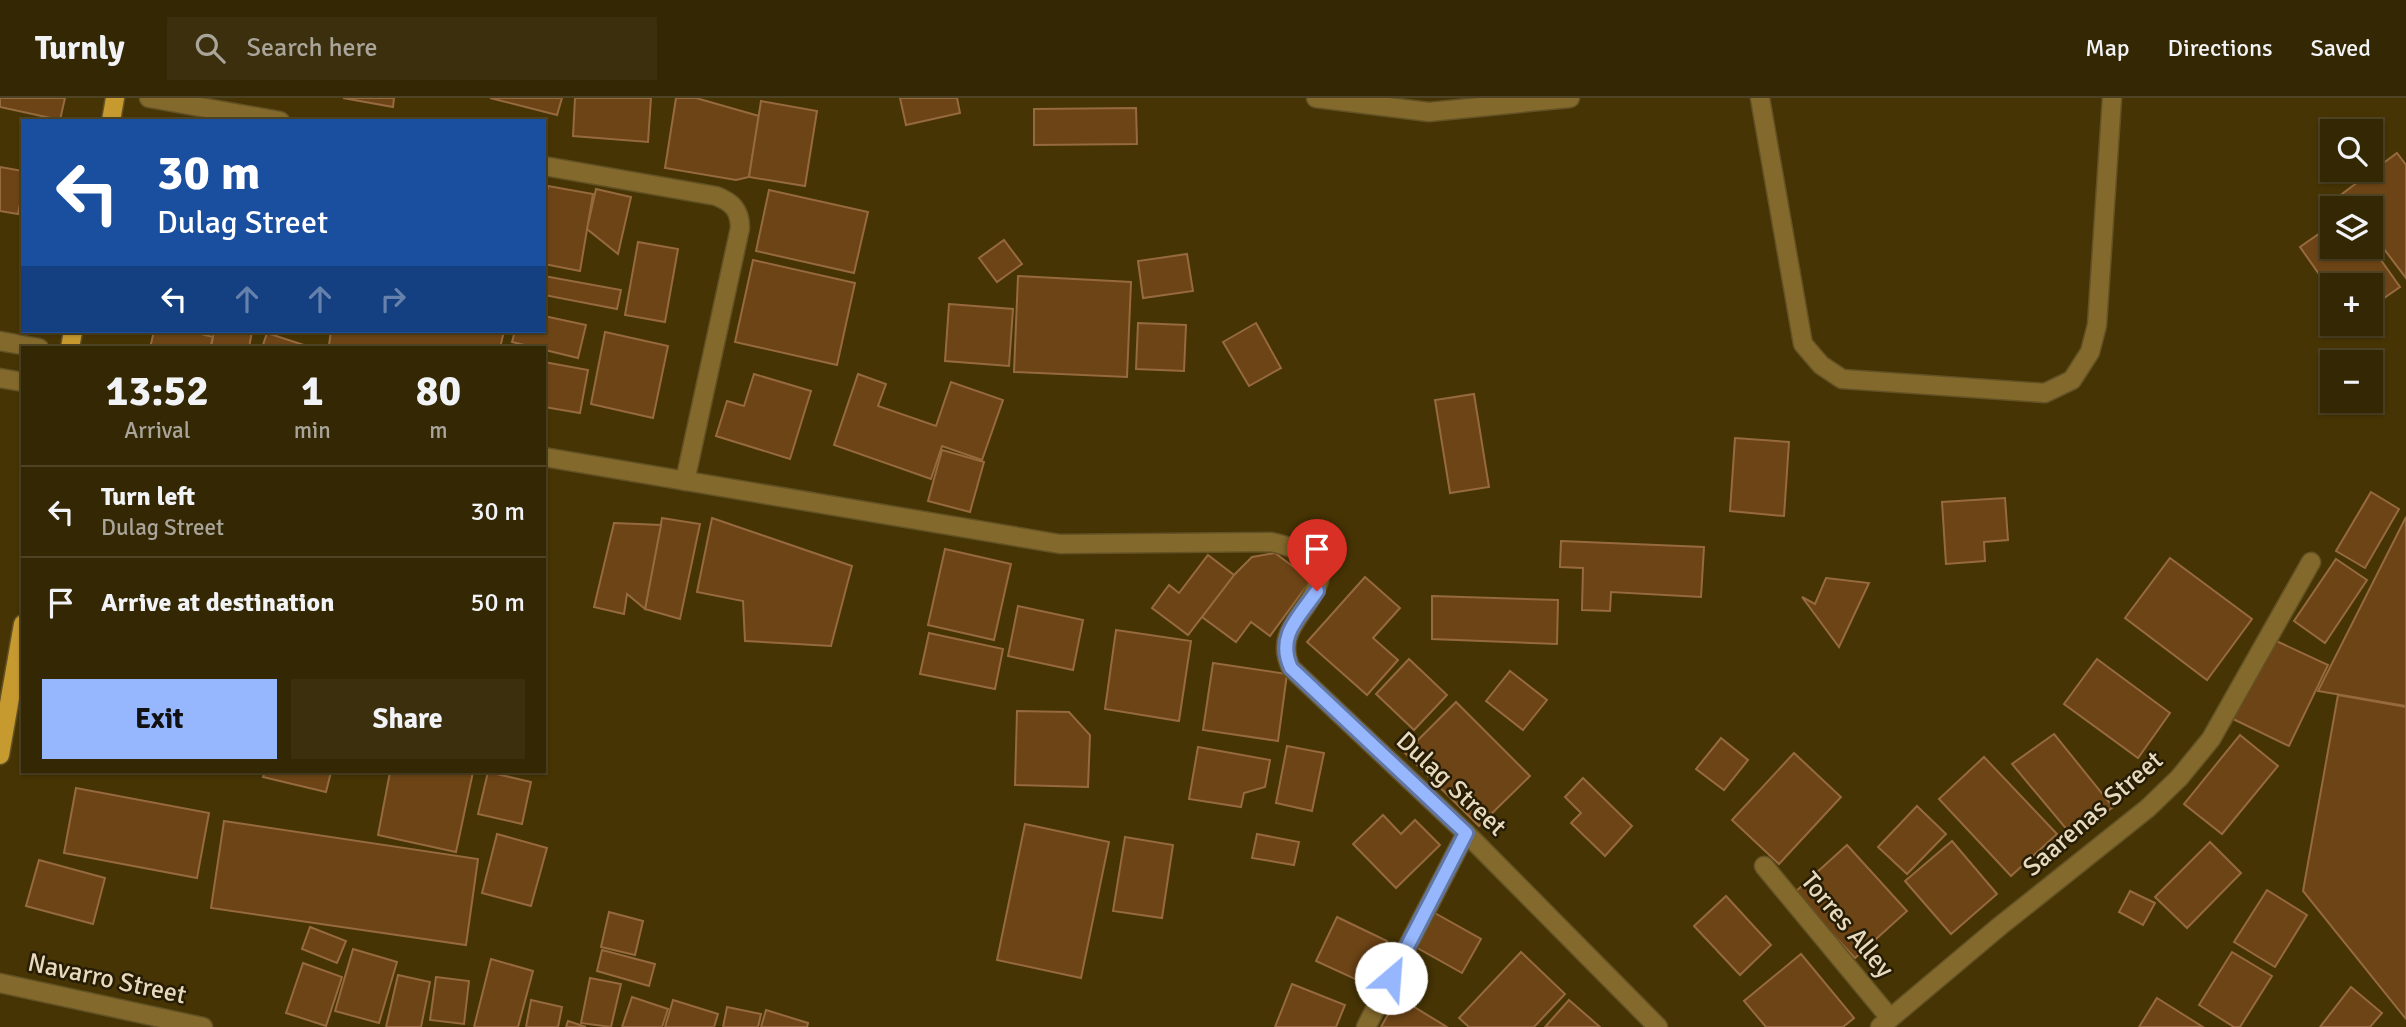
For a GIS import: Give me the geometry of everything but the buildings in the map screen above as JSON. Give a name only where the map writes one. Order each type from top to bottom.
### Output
[{"type":"main road","points":[[111,119],[116,98]]},
{"type":"main road","points":[[0,755],[18,678],[21,646]]},
{"type":"street","points":[[149,98],[269,119]]},
{"type":"street","points":[[1316,98],[1429,112],[1570,98]]},
{"type":"street","points":[[1760,98],[1803,344],[1821,366],[1842,379],[2045,393],[2072,380],[2090,352],[2097,325],[2112,98]]},
{"type":"street","points":[[546,166],[716,196],[727,200],[740,216],[740,228],[685,481],[546,457]]},
{"type":"street","points":[[0,341],[28,346]]},
{"type":"street","points":[[0,378],[21,382]]},
{"type":"street","name":"Dulag Street","points":[[685,481],[1048,542],[1271,542],[1296,548],[1310,559],[1320,576],[1317,591],[1285,640],[1285,656],[1291,668],[1466,833],[1658,1027]]},
{"type":"street","name":"Saarenas Street","points":[[1885,1023],[2000,926],[2148,808],[2179,778],[2211,739],[2311,562]]},
{"type":"street","points":[[1366,1027],[1466,833]]},
{"type":"street","name":"Torres Alley","points":[[1764,866],[1885,1023]]},
{"type":"street","name":"Navarro Street","points":[[0,983],[204,1027]]},
{"type":"route","points":[[1317,591],[1285,640],[1285,656],[1291,668],[1466,833],[1391,978]]}]
